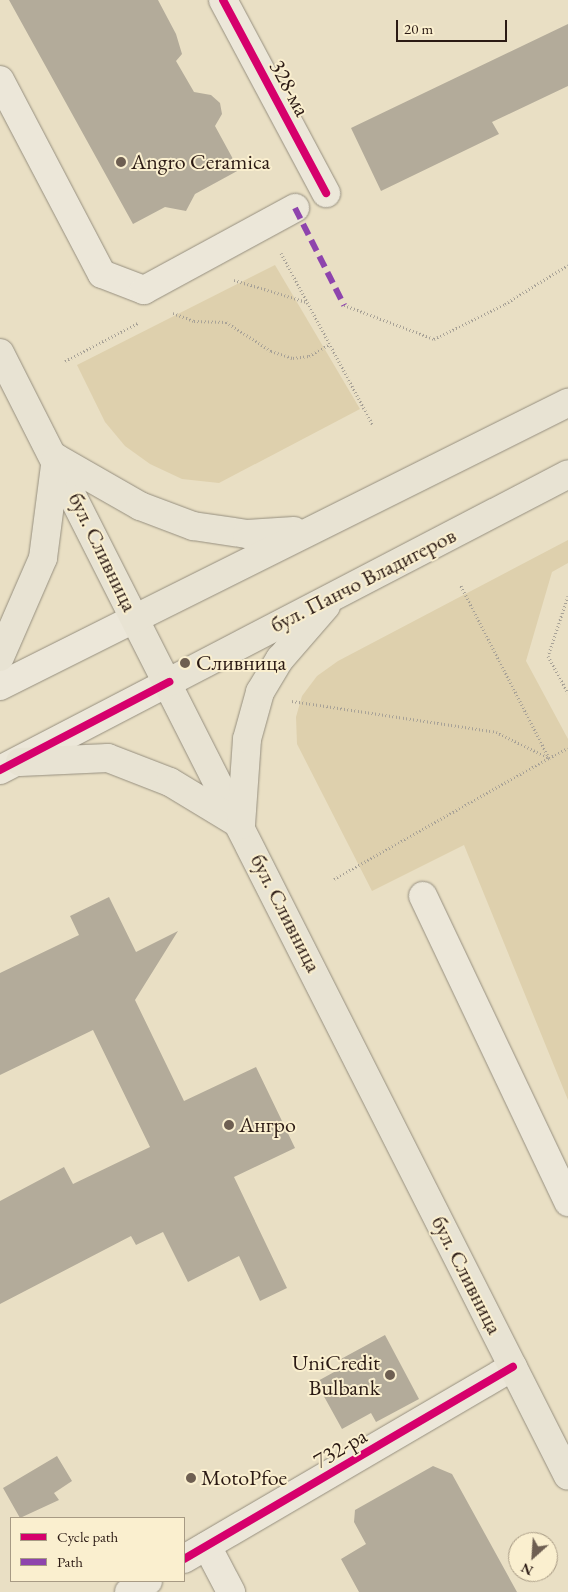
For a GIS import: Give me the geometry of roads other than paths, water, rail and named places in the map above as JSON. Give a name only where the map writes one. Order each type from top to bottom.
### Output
[{"type":"main road","name":"бул. Сливница","points":[[0,353],[56,458],[568,1476]]},
{"type":"main road","points":[[136,618],[306,530],[568,403]]},
{"type":"main road","points":[[0,657],[43,558],[56,458],[140,506],[193,526],[247,534],[306,530]]},
{"type":"main road","name":"бул. Панчо Владигеров","points":[[169,682],[568,474]]},
{"type":"main road","points":[[10,766],[108,758],[170,782],[241,825],[247,739],[260,692],[280,659],[337,593]]},
{"type":"street","name":"328-ма","points":[[223,0],[326,193]]},
{"type":"street","points":[[2,88],[102,274],[144,290],[295,208]]},
{"type":"street","points":[[0,686],[136,618]]},
{"type":"street","name":"бул. Панчо Владигеров","points":[[10,766],[169,682]]},
{"type":"street","points":[[422,896],[568,1202]]},
{"type":"street","name":"732-ра","points":[[185,1559],[513,1367]]},
{"type":"street","points":[[207,1546],[232,1592]]},
{"type":"street","points":[[129,1592],[146,1582]]},
{"type":"place","name":"Angro Ceramica","points":[[121,162]]},
{"type":"place","name":"Сливница","points":[[185,663]]},
{"type":"place","name":"Ангро","points":[[229,1125]]},
{"type":"place","name":"UniCredit Bulbank","points":[[390,1375]]},
{"type":"place","name":"MotoPfoe","points":[[191,1478]]}]
